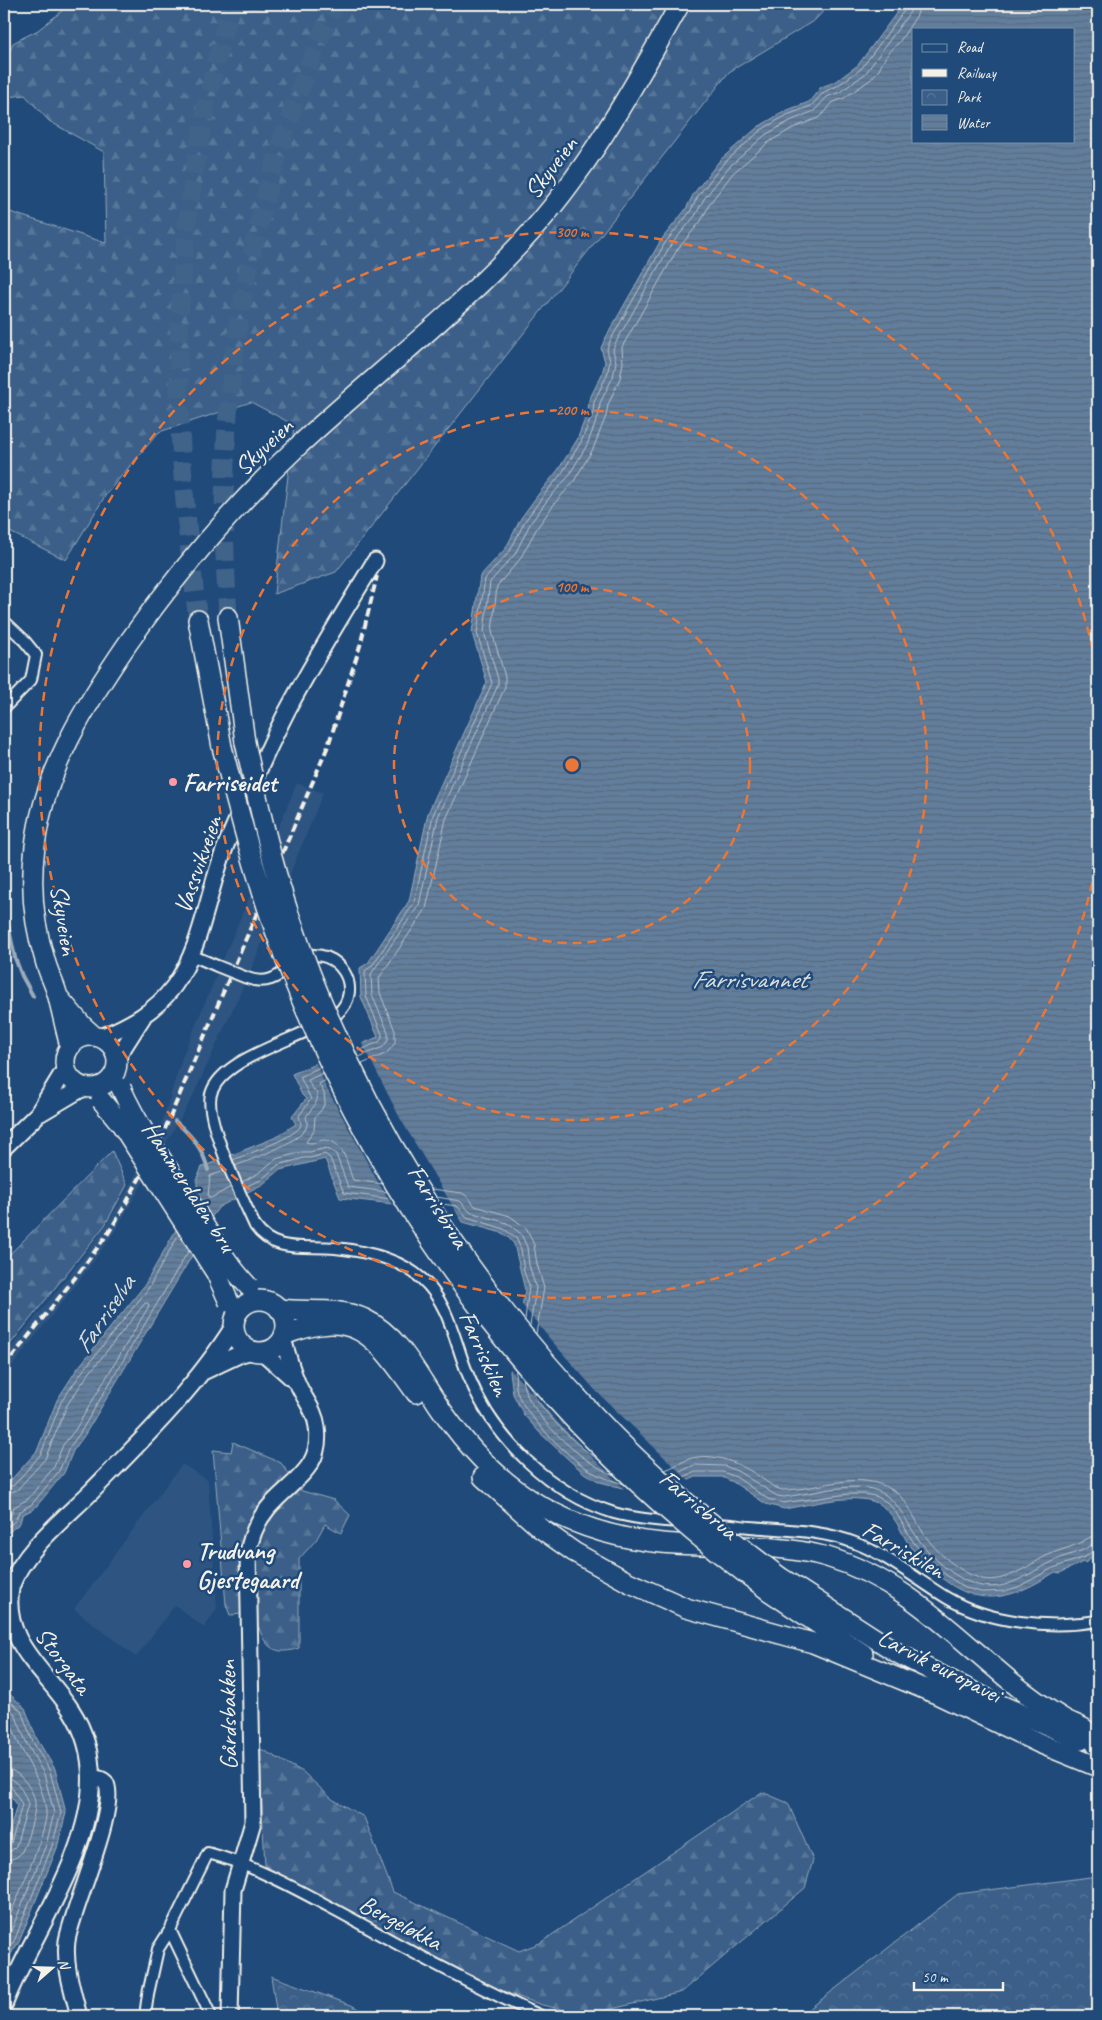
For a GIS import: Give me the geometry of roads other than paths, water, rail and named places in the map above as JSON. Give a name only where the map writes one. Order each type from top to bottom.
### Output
[{"type":"highway","name":"Skyveien","points":[[70,1047],[58,996],[41,949],[34,910],[33,866],[37,828],[48,789],[67,744],[111,668],[167,589],[236,508],[297,447],[455,310],[532,231],[602,139],[680,4]]},
{"type":"highway","name":"Farrisbrua","points":[[228,617],[235,683],[245,742],[259,809],[274,866],[291,920],[310,970],[344,1051],[379,1121],[438,1220],[504,1312],[596,1417],[774,1584]]},
{"type":"highway","name":"Farrisbrua","points":[[198,620],[222,747],[256,871],[296,986],[332,1068],[363,1130],[422,1229],[489,1323],[534,1377],[583,1431],[630,1478],[676,1519],[735,1567],[774,1584]]},
{"type":"highway","name":"Skyveien","points":[[58,996],[82,1025],[97,1036]]},
{"type":"highway","points":[[97,1036],[112,1045],[117,1062],[115,1073],[107,1082],[92,1092],[71,1078],[66,1068],[65,1057],[70,1047],[78,1039],[97,1036]]},
{"type":"highway","name":"Hammerdalen bru","points":[[117,1062],[122,1088],[129,1106],[147,1136],[228,1261],[249,1287],[272,1305]]},
{"type":"highway","name":"Hammerdalen bru","points":[[92,1092],[121,1124],[216,1273],[233,1315]]},
{"type":"highway","points":[[934,1693],[813,1643],[686,1608],[606,1571],[574,1552],[540,1528],[488,1483],[446,1436],[379,1344],[354,1329],[332,1324],[309,1326],[284,1337],[274,1348],[249,1353],[238,1341],[233,1315],[250,1302],[298,1310],[326,1310],[348,1313],[366,1319],[383,1330],[397,1344],[443,1412],[478,1456],[509,1484],[540,1505],[586,1527],[626,1538],[661,1543],[789,1550],[825,1557],[856,1568],[908,1595],[1029,1697],[1085,1730],[1098,1746]]},
{"type":"highway","points":[[272,1305],[285,1321],[284,1337]]},
{"type":"highway","name":"Larvik europavei","points":[[774,1584],[852,1647],[934,1693],[1040,1743],[1098,1767]]},
{"type":"highway","name":"Larvik europavei","points":[[774,1584],[862,1631],[908,1659],[1042,1724],[1098,1746]]},
{"type":"main road","points":[[4,1147],[38,1114],[66,1068]]},
{"type":"main road","points":[[38,1114],[92,1092]]},
{"type":"main road","name":"Storgata","points":[[4,2004],[13,1981],[66,1875],[84,1829],[91,1778],[88,1751],[76,1719],[62,1698],[29,1661],[15,1641],[8,1618],[9,1594],[26,1558],[118,1465],[200,1375],[223,1343],[233,1315]]},
{"type":"main road","name":"Storgata","points":[[200,1375],[249,1353]]},
{"type":"street","name":"Vassvikveien","points":[[117,1062],[143,1017],[170,991],[191,955],[219,863],[269,748],[288,710],[375,561]]},
{"type":"street","points":[[4,621],[36,655],[31,680],[4,708]]},
{"type":"street","name":"Farriskilen","points":[[191,955],[247,978],[263,982],[272,980],[303,956],[313,954],[336,961],[342,968],[349,986],[344,1006],[328,1019],[240,1063],[221,1076],[212,1090],[210,1102],[212,1122],[217,1137],[255,1226],[263,1237],[290,1247],[332,1248],[366,1252],[404,1266],[424,1280],[436,1296],[446,1316],[468,1376],[484,1408],[512,1444],[545,1477],[576,1496],[614,1513],[638,1518],[829,1535],[855,1543],[880,1554],[947,1598],[983,1613],[1037,1624],[1054,1625],[1098,1621]]},
{"type":"street","name":"Vassvikveien","points":[[97,1036],[143,1017]]},
{"type":"street","name":"Gårdsbakken","points":[[230,2016],[233,1890],[253,1822],[248,1553],[250,1541],[261,1518],[268,1508],[306,1472],[316,1451],[318,1440],[316,1418],[297,1383],[284,1337]]},
{"type":"street","name":"Gårdsbakken","points":[[249,1353],[297,1383]]},
{"type":"street","points":[[79,2016],[67,1962],[68,1938],[99,1842],[108,1798],[108,1790],[104,1781],[98,1778],[91,1778]]},
{"type":"street","points":[[145,2016],[158,1949],[170,1930],[208,1853],[241,1862]]},
{"type":"street","name":"Bergeløkka","points":[[241,1862],[290,1886],[473,1985],[541,2016]]},
{"type":"street","points":[[170,1930],[211,2016]]},
{"type":"water","name":"Farrisvannet","points":[[903,4],[1098,4],[1098,1553],[1085,1563],[1083,1562],[1060,1573],[1055,1572],[1025,1589],[996,1597],[982,1597],[953,1586],[922,1561],[909,1545],[896,1521],[883,1506],[877,1503],[867,1500],[844,1499],[784,1509],[766,1504],[722,1477],[696,1477],[673,1487],[627,1489],[600,1482],[584,1473],[540,1433],[524,1415],[513,1394],[510,1372],[525,1290],[514,1244],[502,1233],[463,1222],[455,1211],[340,1198],[325,1159],[280,1170],[263,1184],[219,1207],[210,1219],[193,1254],[84,1436],[73,1451],[64,1473],[35,1508],[22,1515],[20,1523],[4,1536],[4,1484],[10,1481],[37,1451],[57,1400],[77,1369],[144,1286],[197,1193],[197,1179],[202,1167],[274,1138],[296,1124],[292,1117],[306,1099],[302,1095],[292,1074],[378,1037],[361,997],[360,968],[368,963],[409,901],[428,813],[487,682],[472,633],[480,576],[506,548],[521,518],[558,470],[577,440],[588,411],[589,400],[602,374],[605,362],[601,348],[605,339],[661,240],[686,209],[694,193],[720,160],[758,127],[785,111],[809,102],[821,87],[835,82],[858,65]]},
{"type":"water","points":[[4,1689],[25,1708],[37,1739],[55,1769],[66,1813],[57,1848],[19,1942],[4,1964],[4,1849],[17,1805],[4,1785]]},
{"type":"waterway","points":[[4,905],[15,958],[33,996]]},
{"type":"waterway","points":[[175,1121],[196,1142],[208,1170]]},
{"type":"tunnel","points":[[198,620],[189,544],[180,429],[179,352],[182,274],[191,196],[204,119],[221,42],[232,4]]},
{"type":"tunnel","points":[[228,617],[224,503],[225,465],[235,346],[245,287],[273,171],[291,114],[335,4]]},
{"type":"railway","points":[[4,1367],[109,1232],[162,1136],[328,746],[360,646],[377,576]]},
{"type":"place","name":"Farriseidet","points":[[173,782]]},
{"type":"place","name":"Trudvang Gjestegaard","points":[[187,1564]]},
{"type":"water label","name":"Farriselva","points":[[104,1314]]}]
